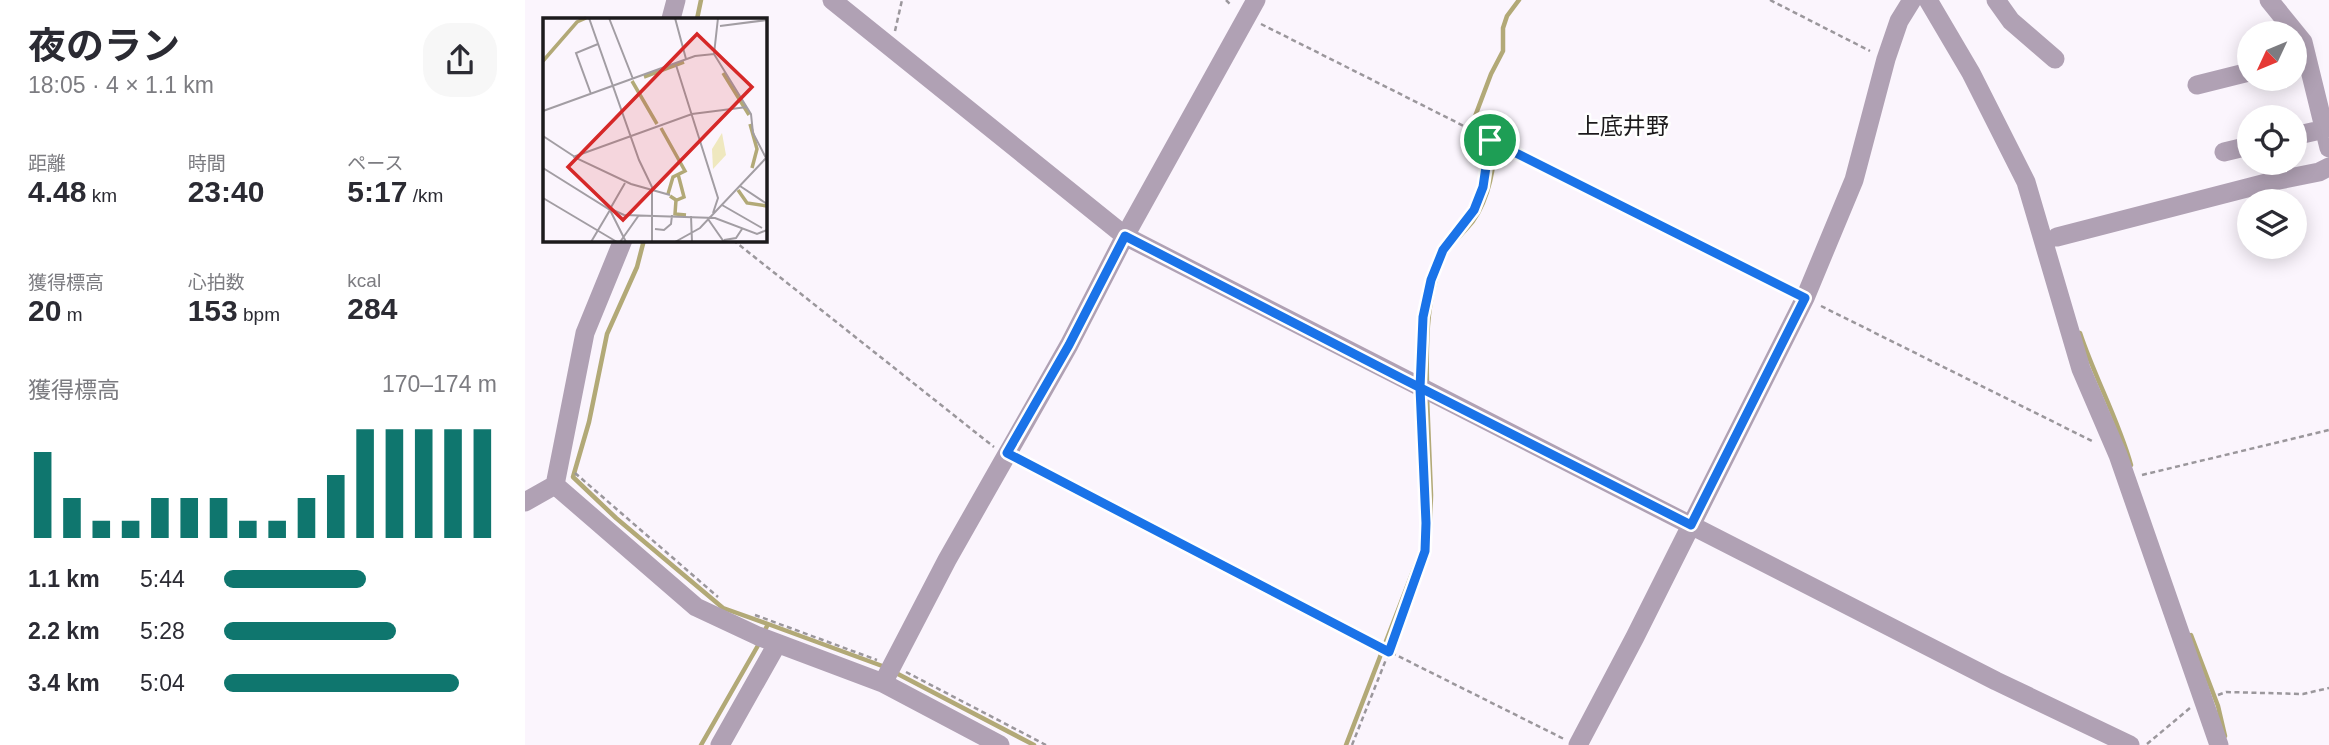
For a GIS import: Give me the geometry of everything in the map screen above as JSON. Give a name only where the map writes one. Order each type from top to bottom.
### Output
[{"type":"street","points":[[671,18],[676,0]]},
{"type":"street","points":[[832,0],[1125,236],[1996,681],[2130,745]]},
{"type":"street","points":[[1572,742],[1691,525],[1805,298],[1854,180],[1886,59],[1899,21],[1912,0]]},
{"type":"street","points":[[1929,0],[1971,73],[2026,182],[2081,369],[2127,480],[2218,745]]},
{"type":"street","points":[[1996,0],[2011,21],[2055,59]]},
{"type":"street","points":[[2269,0],[2286,21]]},
{"type":"street","points":[[888,674],[947,560],[1069,345],[1125,236],[1251,9]]},
{"type":"street","points":[[2197,85],[2237,75]]},
{"type":"street","points":[[2307,80],[2327,139],[2307,137]]},
{"type":"street","points":[[2224,152],[2237,149]]},
{"type":"street","points":[[2057,237],[2261,184],[2319,172],[2329,167]]},
{"type":"street","points":[[555,485],[585,333],[622,242]]},
{"type":"street","points":[[525,502],[555,485]]},
{"type":"street","points":[[555,485],[696,607],[778,644],[888,674],[1000,745]]},
{"type":"street","points":[[719,745],[778,644]]},
{"type":"path","points":[[888,46],[893,39],[902,0]]},
{"type":"path","points":[[1770,0],[1886,59]]},
{"type":"path","points":[[1251,9],[1490,140],[2094,443]]},
{"type":"path","points":[[1352,745],[1425,551],[1420,388],[1423,317],[1431,280],[1443,250],[1474,210],[1483,187],[1490,140]]},
{"type":"path","points":[[736,242],[997,449],[1389,652],[1572,742]]},
{"type":"path","points":[[2127,480],[2329,429]]},
{"type":"path","points":[[559,459],[725,604]]},
{"type":"path","points":[[751,613],[1046,745]]},
{"type":"path","points":[[2145,745],[2204,699],[2226,692],[2303,694],[2329,688]]},
{"type":"waterway","points":[[697,18],[701,0]]},
{"type":"waterway","points":[[1427,384],[1427,333],[1435,281],[1448,250],[1479,212],[1487,192],[1494,160],[1495,138],[1471,127],[1491,74],[1503,51],[1503,28],[1507,16],[1519,0]]},
{"type":"waterway","points":[[643,242],[637,267],[607,334],[589,422],[573,477],[616,518],[723,608],[768,624],[763,634]]},
{"type":"waterway","points":[[2080,333],[2131,465]]},
{"type":"waterway","points":[[1346,745],[1430,527],[1427,396]]},
{"type":"waterway","points":[[768,624],[885,667]]},
{"type":"waterway","points":[[2191,635],[2218,706],[2225,736]]},
{"type":"waterway","points":[[701,745],[760,642]]},
{"type":"waterway","points":[[896,673],[1034,745]]},
{"type":"district","name":"上底井野","points":[[1623,126]]},
{"type":"route","points":[[1490,140],[1483,187],[1474,210],[1443,250],[1431,280],[1423,317],[1420,388],[1425,551],[1389,652],[1007,453],[1069,345],[1125,236],[1420,388],[1691,525],[1805,298],[1490,140]]}]
